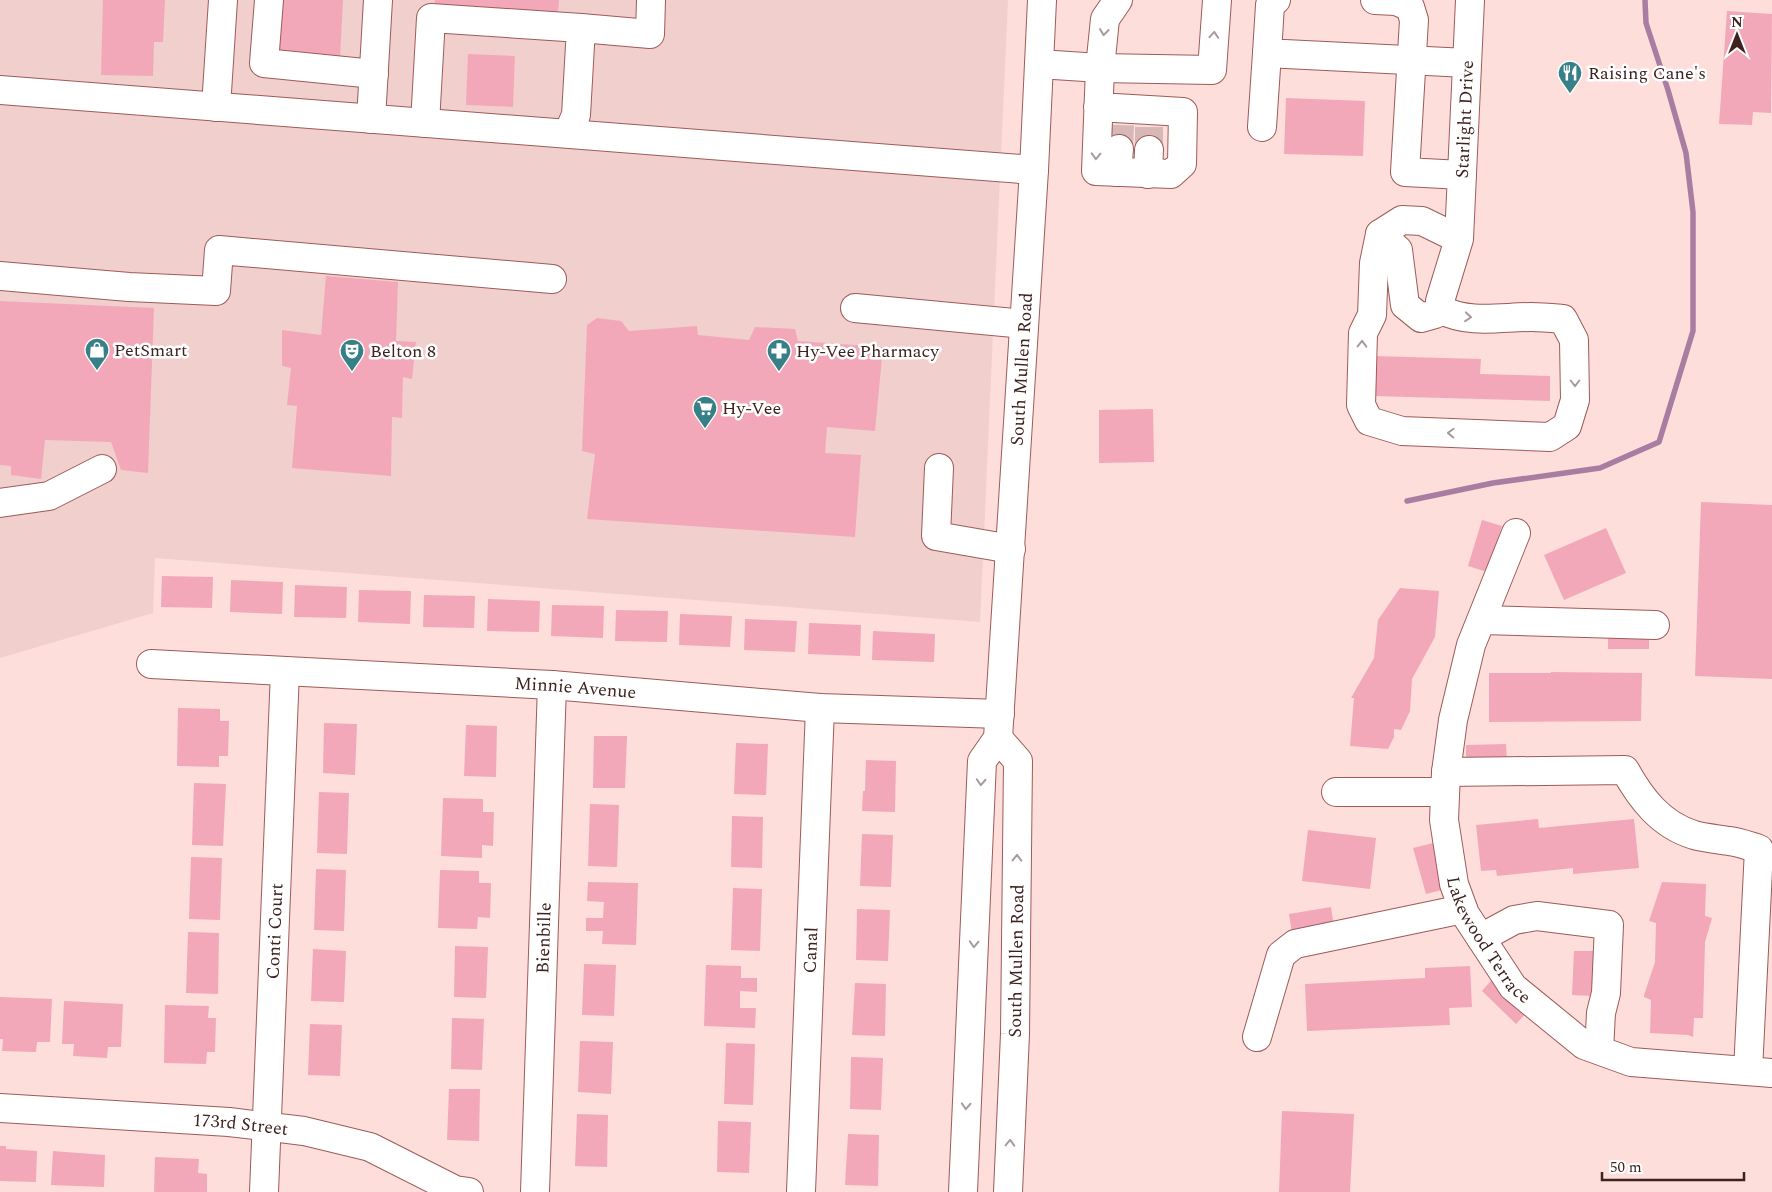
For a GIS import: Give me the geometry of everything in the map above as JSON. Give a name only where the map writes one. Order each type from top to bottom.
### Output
[{"type":"street","points":[[216,107],[223,0]]},
{"type":"street","points":[[269,0],[264,63],[374,74]]},
{"type":"street","points":[[371,119],[378,0]]},
{"type":"street","points":[[425,123],[432,9],[581,28],[650,34],[651,0]]},
{"type":"street","name":"South Mullen Road","points":[[1008,1192],[1015,1034],[1018,761],[999,726],[1034,170],[1042,0]]},
{"type":"street","points":[[1118,0],[1105,19],[1100,68],[1131,137]]},
{"type":"street","points":[[1039,64],[1100,68],[1212,70],[1217,0]]},
{"type":"street","points":[[1262,127],[1270,5],[1276,0]]},
{"type":"street","points":[[1375,0],[1396,1],[1410,8],[1414,20],[1405,172],[1462,175]]},
{"type":"street","name":"Starlight Drive","points":[[1442,310],[1440,301],[1459,239],[1470,0]]},
{"type":"street","points":[[568,133],[576,115],[581,28]]},
{"type":"street","points":[[1267,53],[1467,63]]},
{"type":"street","points":[[0,90],[1034,170]]},
{"type":"street","points":[[1380,234],[1398,250],[1405,305],[1421,318],[1442,310],[1452,315],[1482,318],[1533,317],[1563,319],[1574,340],[1575,400],[1567,426],[1550,437],[1402,431],[1369,421],[1361,405],[1363,333],[1372,315],[1374,264],[1380,234],[1402,220],[1422,221],[1459,239]]},
{"type":"street","points":[[0,276],[129,287],[216,291],[218,250],[552,279]]},
{"type":"street","points":[[855,308],[1024,324]]},
{"type":"street","points":[[939,468],[936,536],[1011,549]]},
{"type":"street","points":[[0,503],[49,496],[102,469]]},
{"type":"street","name":"Lakewood Terrace","points":[[1516,533],[1471,645],[1453,720],[1444,820],[1454,884],[1465,914],[1513,987],[1584,1045],[1631,1062],[1760,1072]]},
{"type":"street","points":[[1482,620],[1655,625]]},
{"type":"street","name":"Minnie Avenue","points":[[151,664],[552,685],[820,708],[999,726]]},
{"type":"street","name":"Conti Court","points":[[264,1192],[285,671]]},
{"type":"street","name":"Bienbille","points":[[535,1192],[552,685]]},
{"type":"street","name":"Canal","points":[[801,1192],[820,708]]},
{"type":"street","points":[[962,1192],[982,761],[999,726]]},
{"type":"street","points":[[1336,792],[1446,782],[1624,770],[1637,792],[1655,813],[1677,828],[1695,835],[1731,841],[1759,849],[1763,938],[1760,1072]]},
{"type":"street","points":[[1257,1036],[1282,955],[1295,944],[1463,909]]},
{"type":"street","points":[[1481,938],[1514,920],[1537,916],[1609,925],[1606,993],[1601,1013],[1598,1050]]},
{"type":"street","name":"173rd Street","points":[[0,1108],[229,1122],[304,1131],[370,1147],[454,1190],[469,1192]]},
{"type":"shaded area","points":[[0,0],[1008,0],[980,622],[155,558],[153,613],[0,658]]},
{"type":"building","points":[[103,0],[165,0],[163,42],[154,42],[153,76],[101,75]]},
{"type":"building","points":[[278,0],[343,0],[340,57],[274,52]]},
{"type":"building","points":[[435,0],[559,0],[558,14],[434,7]]},
{"type":"building","points":[[1727,11],[1772,14],[1771,113],[1753,112],[1752,125],[1719,124]]},
{"type":"building","points":[[468,54],[515,56],[513,107],[466,105]]},
{"type":"building","points":[[1286,98],[1365,101],[1363,156],[1284,154]]},
{"type":"building","name":"Belton 8","points":[[326,276],[398,282],[396,341],[416,342],[412,379],[403,377],[402,418],[392,417],[391,476],[292,468],[297,406],[287,405],[291,368],[282,366],[282,330],[321,335]]},
{"type":"building","points":[[0,301],[154,308],[148,473],[121,470],[111,442],[45,440],[41,479],[11,475],[11,466],[0,465]]},
{"type":"building","name":"Hy-Vee","points":[[597,318],[621,321],[629,331],[697,326],[698,335],[749,340],[755,327],[795,329],[798,341],[883,347],[875,431],[827,427],[825,453],[861,455],[855,537],[587,519],[595,454],[582,451],[587,325]]},
{"type":"building","points":[[1373,356],[1481,359],[1480,374],[1550,376],[1550,401],[1372,396]]},
{"type":"building","points":[[1153,409],[1154,462],[1099,463],[1099,410]]},
{"type":"building","points":[[1701,502],[1772,505],[1772,679],[1695,676]]},
{"type":"building","points":[[1482,520],[1502,526],[1487,572],[1468,566]]},
{"type":"building","points":[[1606,528],[1626,573],[1564,600],[1544,555]]},
{"type":"building","points":[[162,576],[213,577],[212,608],[161,607]]},
{"type":"building","points":[[231,580],[283,582],[282,614],[230,612]]},
{"type":"building","points":[[295,585],[347,587],[346,618],[294,617]]},
{"type":"building","points":[[1400,588],[1439,591],[1435,637],[1412,679],[1410,711],[1401,730],[1394,729],[1394,737],[1388,749],[1350,746],[1354,698],[1351,698],[1374,658],[1378,620]]},
{"type":"building","points":[[359,590],[411,591],[410,624],[358,622]]},
{"type":"building","points":[[424,595],[475,596],[474,628],[423,627]]},
{"type":"building","points":[[488,599],[540,601],[539,632],[487,631]]},
{"type":"building","points":[[552,605],[604,606],[603,638],[551,636]]},
{"type":"building","points":[[616,610],[668,611],[667,642],[615,641]]},
{"type":"building","points":[[680,614],[732,616],[730,647],[679,645]]},
{"type":"building","points":[[745,619],[797,621],[795,652],[744,650]]},
{"type":"building","points":[[809,623],[861,625],[860,656],[808,654]]},
{"type":"building","points":[[1608,630],[1649,630],[1649,649],[1608,649]]},
{"type":"building","points":[[873,631],[935,634],[934,662],[872,660]]},
{"type":"building","points":[[1489,673],[1642,673],[1641,721],[1489,722]]},
{"type":"building","points":[[178,708],[220,709],[220,721],[229,721],[228,756],[219,756],[219,767],[177,766]]},
{"type":"building","points":[[324,723],[357,724],[355,775],[323,773]]},
{"type":"building","points":[[466,725],[497,726],[496,777],[464,776]]},
{"type":"building","points":[[594,736],[627,736],[625,788],[593,788]]},
{"type":"building","points":[[736,743],[768,744],[766,795],[734,794]]},
{"type":"building","points":[[1506,744],[1507,763],[1466,764],[1466,745]]},
{"type":"building","points":[[866,760],[896,761],[895,812],[862,811]]},
{"type":"building","points":[[194,783],[226,784],[223,846],[192,845]]},
{"type":"building","points":[[319,792],[349,793],[347,854],[317,853]]},
{"type":"building","points":[[443,798],[483,799],[483,812],[494,812],[493,846],[482,845],[482,858],[441,856]]},
{"type":"building","points":[[590,804],[619,805],[617,867],[588,866]]},
{"type":"building","points":[[732,816],[763,817],[762,868],[731,867]]},
{"type":"building","points":[[1538,819],[1539,828],[1634,819],[1639,868],[1573,874],[1573,868],[1497,876],[1496,870],[1481,871],[1476,825]]},
{"type":"building","points":[[1308,830],[1376,838],[1370,889],[1302,881]]},
{"type":"building","points":[[862,834],[893,835],[891,887],[860,886]]},
{"type":"building","points":[[1433,843],[1446,889],[1426,894],[1413,848]]},
{"type":"building","points":[[191,857],[222,858],[220,920],[189,919]]},
{"type":"building","points":[[316,869],[346,870],[344,931],[314,930]]},
{"type":"building","points":[[440,870],[479,871],[479,883],[491,883],[490,918],[478,917],[477,929],[438,928]]},
{"type":"building","points":[[588,882],[638,883],[636,945],[602,944],[603,931],[586,931],[586,918],[603,918],[604,902],[587,901]]},
{"type":"building","points":[[1662,882],[1706,884],[1705,916],[1712,918],[1705,942],[1703,1018],[1694,1018],[1693,1037],[1688,1035],[1650,1033],[1651,1000],[1644,997],[1644,995],[1655,962],[1656,923],[1649,921]]},
{"type":"building","points":[[733,888],[762,889],[760,951],[731,950]]},
{"type":"building","points":[[1331,907],[1334,928],[1292,934],[1289,914]]},
{"type":"building","points":[[857,909],[890,910],[888,961],[856,960]]},
{"type":"building","points":[[188,932],[219,933],[218,994],[186,993]]},
{"type":"building","points":[[455,946],[488,947],[486,998],[454,997]]},
{"type":"building","points":[[313,949],[346,951],[344,1002],[311,1001]]},
{"type":"building","points":[[1574,951],[1594,951],[1592,996],[1572,995]]},
{"type":"building","points":[[584,964],[616,965],[614,1016],[582,1015]]},
{"type":"building","points":[[706,965],[741,966],[741,978],[757,978],[757,992],[740,991],[740,1008],[756,1008],[755,1028],[704,1026]]},
{"type":"building","points":[[1470,966],[1472,1007],[1449,1008],[1450,1025],[1307,1031],[1305,984],[1425,978],[1425,968]]},
{"type":"building","points":[[1495,976],[1530,1009],[1516,1024],[1482,991]]},
{"type":"building","points":[[855,983],[886,984],[885,1036],[852,1035]]},
{"type":"building","points":[[0,997],[52,999],[50,1042],[37,1042],[36,1052],[2,1051],[3,1039],[0,1039]]},
{"type":"building","points":[[64,1001],[123,1004],[121,1047],[108,1047],[107,1058],[73,1056],[74,1044],[62,1044]]},
{"type":"building","points":[[165,1005],[209,1006],[208,1018],[216,1018],[215,1052],[207,1052],[206,1064],[164,1063]]},
{"type":"building","points":[[452,1018],[484,1019],[482,1070],[451,1069]]},
{"type":"building","points":[[310,1024],[342,1025],[340,1076],[308,1075]]},
{"type":"building","points":[[580,1041],[613,1042],[611,1094],[578,1092]]},
{"type":"building","points":[[726,1043],[755,1044],[753,1105],[724,1104]]},
{"type":"building","points":[[851,1057],[883,1058],[881,1110],[850,1109]]},
{"type":"building","points":[[449,1089],[480,1089],[479,1141],[447,1140]]},
{"type":"building","points":[[1282,1111],[1354,1114],[1350,1192],[1279,1192]]},
{"type":"building","points":[[577,1114],[608,1115],[607,1167],[575,1166]]},
{"type":"building","points":[[718,1121],[751,1122],[749,1173],[717,1172]]},
{"type":"building","points":[[848,1134],[879,1135],[878,1186],[845,1185]]},
{"type":"building","points":[[0,1146],[6,1146],[6,1149],[37,1151],[36,1182],[0,1181]]},
{"type":"building","points":[[53,1151],[105,1155],[104,1187],[51,1185]]},
{"type":"building","points":[[155,1157],[199,1159],[198,1173],[207,1174],[207,1192],[154,1192]]},
{"type":"waterway","points":[[1407,501],[1493,483],[1600,468],[1659,442],[1693,331],[1693,212],[1686,153],[1646,23],[1645,0]]},
{"type":"tunnel","points":[[1119,149],[1120,125]]},
{"type":"tunnel","points":[[1149,127],[1149,150]]},
{"type":"place","name":"Raising Cane's","points":[[1570,94]]},
{"type":"place","name":"PetSmart","points":[[97,371]]},
{"type":"place","name":"Belton 8","points":[[352,372]]},
{"type":"place","name":"Hy-Vee Pharmacy","points":[[779,372]]},
{"type":"place","name":"Hy-Vee","points":[[705,429]]}]
